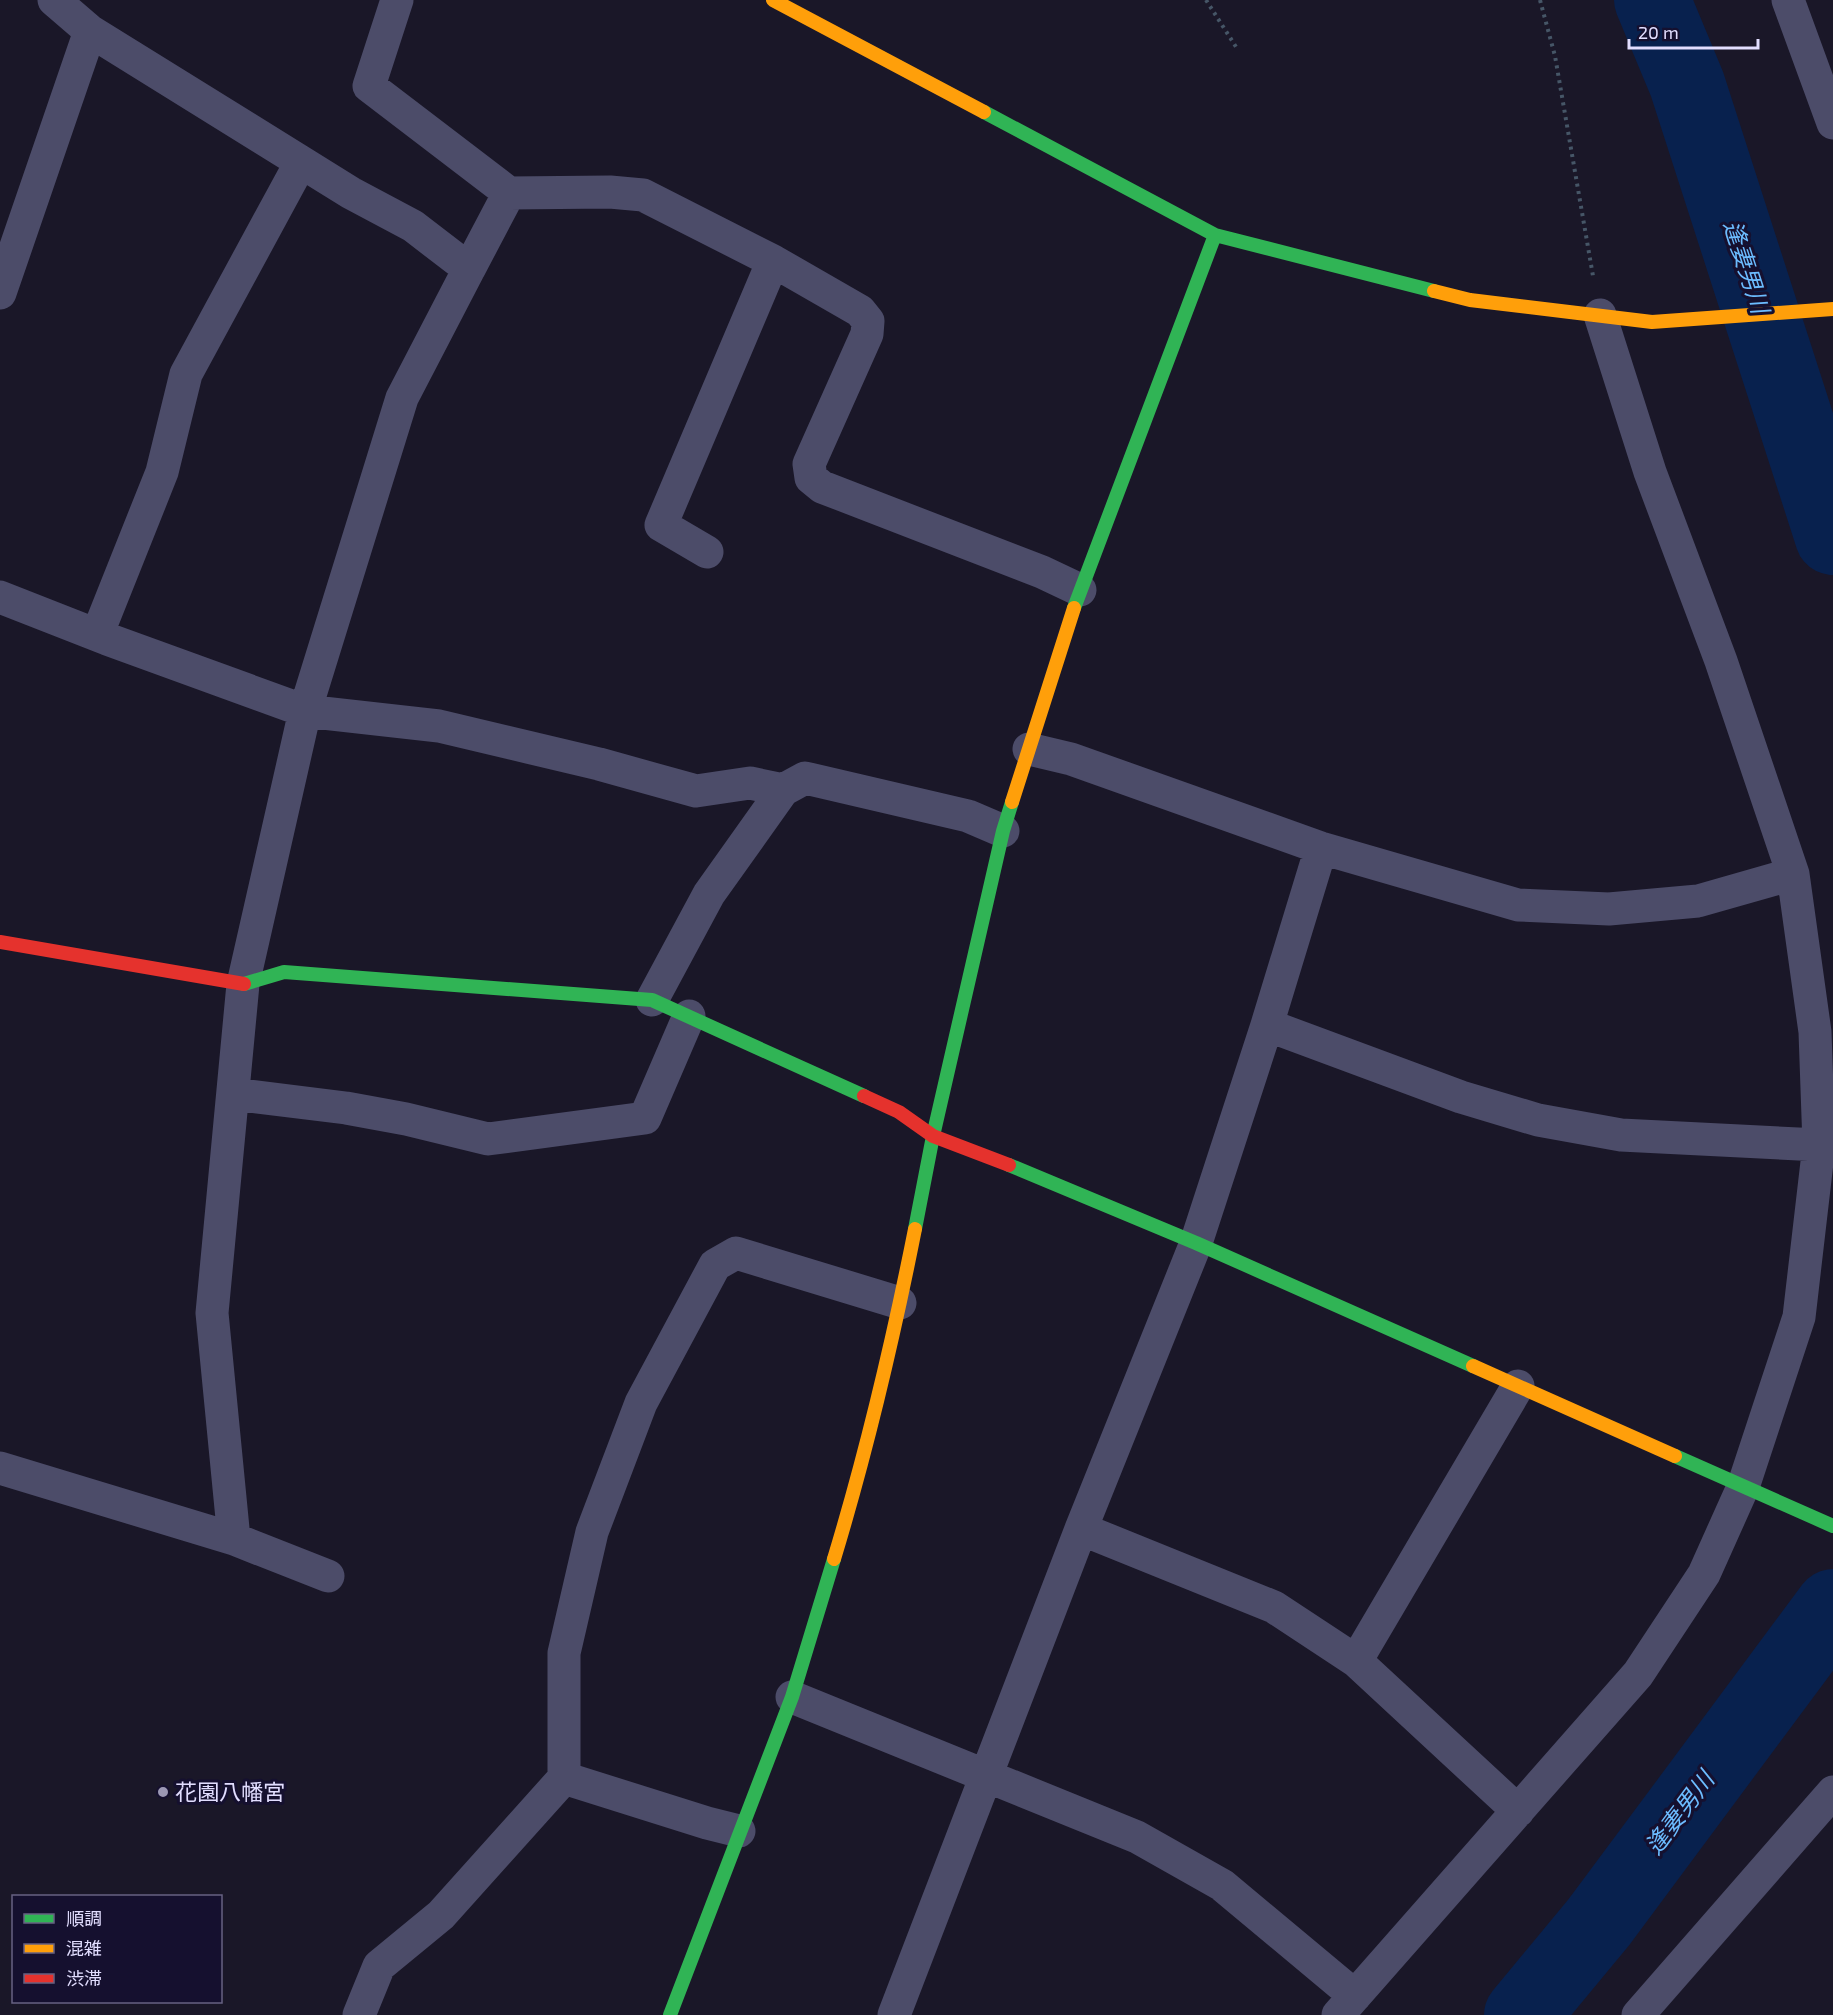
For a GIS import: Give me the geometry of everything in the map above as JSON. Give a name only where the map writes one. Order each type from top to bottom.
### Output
[{"type":"street","points":[[54,0],[90,31],[351,193],[413,226],[469,268]]},
{"type":"street","points":[[398,0],[369,86],[509,193],[610,192],[643,195],[773,261],[860,311],[868,321],[867,334],[809,464],[811,478],[822,487],[1042,572],[1080,590]]},
{"type":"street","points":[[773,0],[1215,235],[1470,300],[1652,322],[1833,309]]},
{"type":"street","points":[[1788,0],[1833,123]]},
{"type":"street","points":[[0,293],[90,31]]},
{"type":"street","points":[[97,635],[162,472],[186,374],[301,162]]},
{"type":"street","points":[[234,1539],[212,1313],[243,984],[304,711],[402,398],[509,193]]},
{"type":"street","points":[[670,2015],[792,1697],[860,1473],[900,1303],[933,1136],[1004,831],[1029,749],[1080,590],[1215,235]]},
{"type":"street","points":[[707,552],[661,525],[773,261]]},
{"type":"street","points":[[792,1697],[1137,1837],[1221,1885],[1347,2006],[1638,1674],[1704,1574],[1743,1487],[1799,1317],[1819,1145],[1815,1032],[1793,874],[1721,661],[1650,472],[1600,315]]},
{"type":"street","points":[[0,597],[304,711],[439,726],[599,764],[696,791],[750,783],[783,790]]},
{"type":"street","points":[[1029,749],[1071,759],[1321,848],[1518,905],[1609,909],[1698,901],[1793,874]]},
{"type":"street","points":[[652,1000],[709,894],[783,790],[805,778],[969,816],[1004,831]]},
{"type":"street","points":[[894,2015],[1081,1529],[1196,1243],[1267,1025],[1321,848]]},
{"type":"street","points":[[0,942],[243,984],[284,972],[652,1000],[898,1112],[933,1136],[1196,1243],[1833,1526]]},
{"type":"street","points":[[233,1094],[356,1110],[406,1119],[488,1139],[645,1118],[689,1016]]},
{"type":"street","points":[[1267,1025],[1461,1096],[1538,1120],[1621,1136],[1819,1145]]},
{"type":"street","points":[[359,2015],[379,1966],[441,1916],[564,1778],[564,1653],[592,1532],[642,1403],[715,1265],[736,1253],[900,1303]]},
{"type":"street","points":[[1356,1661],[1518,1386]]},
{"type":"street","points":[[0,1468],[234,1539],[328,1576]]},
{"type":"street","points":[[1081,1529],[1274,1607],[1356,1661],[1518,1811]]},
{"type":"street","points":[[564,1778],[739,1831]]},
{"type":"street","points":[[1638,2015],[1833,1792]]},
{"type":"path","points":[[1206,0],[1238,50]]},
{"type":"path","points":[[1540,0],[1555,56],[1600,315]]},
{"type":"waterway","name":"逢妻男川","points":[[1652,0],[1687,84],[1833,537]]},
{"type":"waterway","name":"逢妻男川","points":[[1522,2015],[1599,1922],[1833,1607]]},
{"type":"traffic: fast","points":[[984,112],[1215,235],[1434,291]]},
{"type":"traffic: fast","points":[[1074,608],[1215,235]]},
{"type":"traffic: fast","points":[[915,1229],[933,1136],[1003,831],[1012,802]]},
{"type":"traffic: fast","points":[[244,984],[284,972],[652,1000],[864,1096]]},
{"type":"traffic: fast","points":[[1009,1165],[1196,1243],[1473,1366]]},
{"type":"traffic: fast","points":[[1675,1456],[1833,1526]]},
{"type":"traffic: fast","points":[[670,2015],[792,1697],[834,1559]]},
{"type":"traffic: slow","points":[[773,0],[984,112]]},
{"type":"traffic: slow","points":[[1434,291],[1470,300],[1652,322],[1833,309]]},
{"type":"traffic: slow","points":[[1012,802],[1074,608]]},
{"type":"traffic: slow","points":[[834,1559],[879,1395],[915,1229]]},
{"type":"traffic: slow","points":[[1473,1366],[1675,1456]]},
{"type":"traffic: jam","points":[[0,942],[244,984]]},
{"type":"traffic: jam","points":[[864,1096],[899,1112],[933,1136],[1009,1165]]},
{"type":"place","name":"花園八幡宮","points":[[163,1792]]}]
